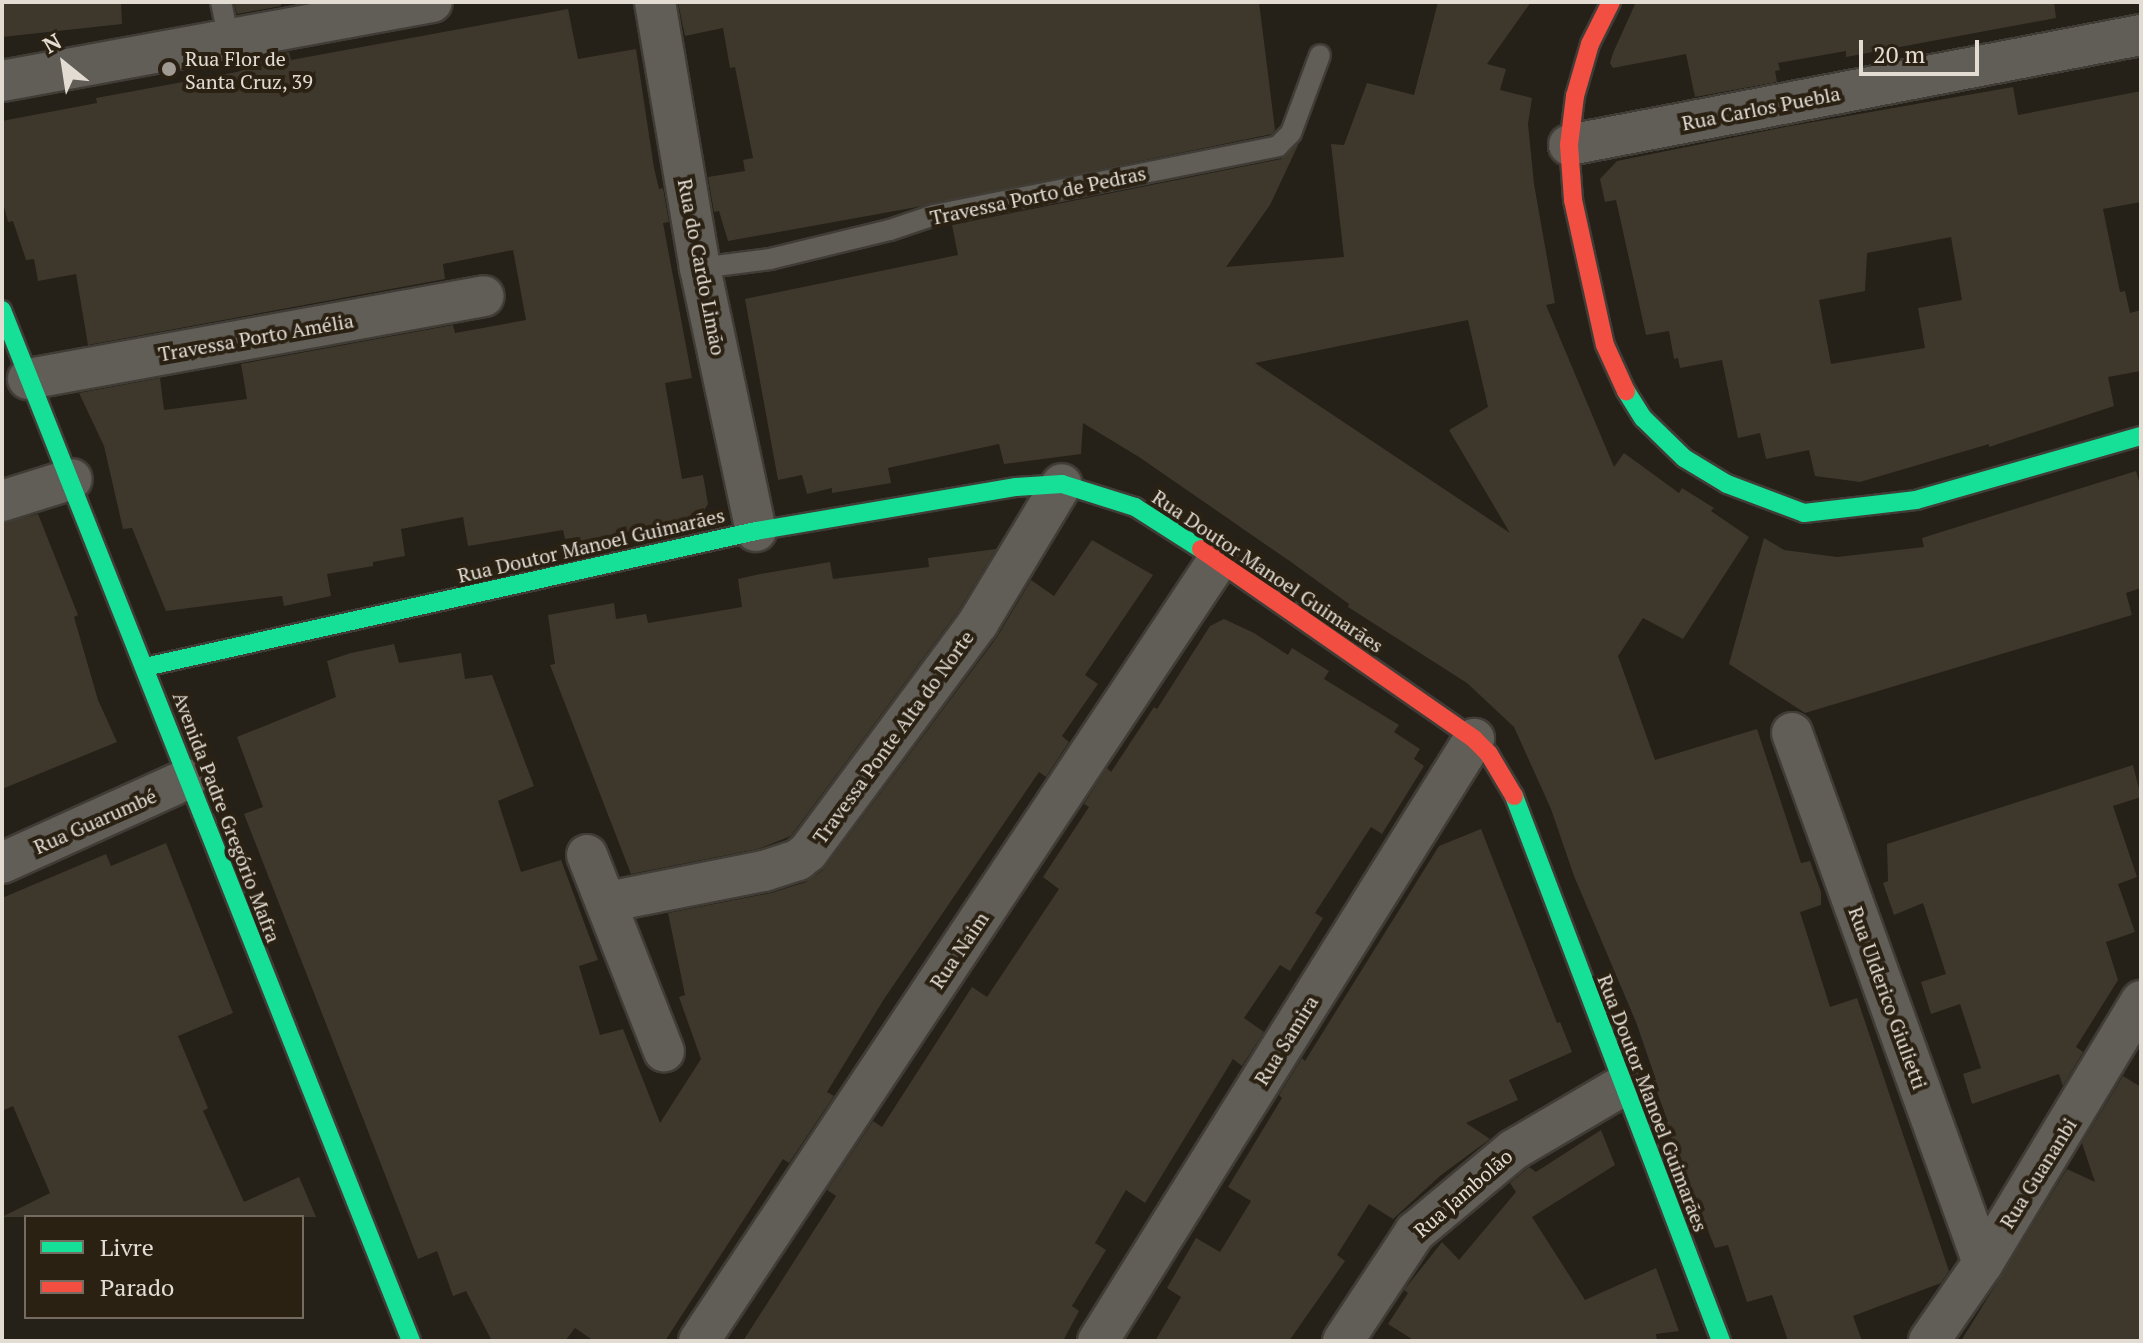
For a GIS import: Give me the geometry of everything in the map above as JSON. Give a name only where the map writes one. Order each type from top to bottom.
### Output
[{"type":"street","points":[[2,81],[432,2]]},
{"type":"street","name":"Rua do Cardo Limão","points":[[655,2],[700,268],[756,531]]},
{"type":"street","points":[[1611,2],[1590,44],[1575,96],[1569,145],[1582,251],[1605,345],[1617,377],[1653,428],[1684,458],[1727,484],[1804,513],[1836,512],[1916,500],[2141,436]]},
{"type":"street","name":"Rua Carlos Puebla","points":[[1569,145],[2141,35]]},
{"type":"street","name":"Travessa Porto Amélia","points":[[28,379],[483,296]]},
{"type":"street","name":"Avenida Padre Gregório Mafra","points":[[2,310],[72,479],[187,779],[411,1341]]},
{"type":"street","points":[[2,501],[72,479]]},
{"type":"street","name":"Rua Doutor Manoel Guimarães","points":[[145,667],[756,531],[1016,487],[1062,484],[1135,507],[1218,560],[1474,739],[1489,754],[1516,800],[1721,1341]]},
{"type":"street","name":"Travessa Ponte Alta do Norte","points":[[607,902],[764,871],[784,865],[808,852],[978,623],[1062,484]]},
{"type":"street","name":"Rua Naim","points":[[699,1341],[1218,560]]},
{"type":"street","name":"Rua Ulderico Giulietti","points":[[1792,733],[1983,1263]]},
{"type":"street","name":"Rua Samira","points":[[1098,1341],[1474,739]]},
{"type":"street","name":"Rua Guarumbé","points":[[2,863],[187,779]]},
{"type":"street","points":[[587,855],[664,1051]]},
{"type":"street","name":"Rua Guananbi","points":[[1929,1341],[1983,1263],[2141,1001]]},
{"type":"street","name":"Rua Jambolão","points":[[1343,1341],[1415,1232],[1513,1150],[1622,1086]]},
{"type":"lane","points":[[221,2],[229,41]]},
{"type":"lane","name":"Travessa Porto de Pedras","points":[[700,268],[770,259],[890,230],[934,215],[1278,146],[1291,133],[1320,55]]},
{"type":"building","points":[[2,2],[121,2],[122,24],[2,37]]},
{"type":"building","points":[[234,2],[281,2],[281,6],[237,14]]},
{"type":"building","points":[[678,2],[1259,2],[1275,130],[1272,134],[917,207],[728,241],[719,211],[714,212],[708,177],[745,171],[743,160],[753,158],[735,67],[730,68],[723,28],[685,36]]},
{"type":"building","points":[[1438,2],[1531,2],[1487,64],[1506,69],[1500,90],[1532,98],[1528,124],[1534,184],[1555,303],[1546,305],[1614,467],[1624,453],[1679,493],[1682,488],[1714,508],[1711,511],[1749,537],[1683,639],[1643,618],[1618,656],[1655,760],[1757,729],[1801,863],[1810,861],[1821,892],[1821,905],[1800,912],[1830,1007],[1857,998],[1949,1271],[1941,1283],[1853,1316],[1862,1341],[1788,1341],[1772,1295],[1747,1302],[1728,1245],[1715,1248],[1665,1122],[1668,1122],[1653,1081],[1656,1080],[1636,1022],[1574,876],[1551,809],[1514,727],[1467,683],[1348,607],[1349,604],[1291,562],[1139,457],[1083,423],[1081,454],[1004,464],[999,444],[888,468],[891,483],[832,493],[832,488],[807,494],[802,475],[778,480],[745,299],[958,255],[952,225],[1281,159],[1299,143],[1270,205],[1226,267],[1344,257],[1331,144],[1344,145],[1367,83],[1414,95]],"holes":[[[1468,320],[1488,407],[1449,430],[1510,533],[1255,363]]]},
{"type":"building","points":[[1636,2],[2054,2],[2056,18],[1846,57],[1846,51],[1778,63],[1780,70],[1775,71],[1777,82],[1695,97],[1686,54],[1613,68],[1610,63],[1613,53]]},
{"type":"building","points":[[568,9],[578,59],[636,49],[654,168],[659,189],[663,188],[669,222],[663,223],[692,378],[665,383],[682,479],[703,475],[708,504],[699,518],[579,541],[578,537],[565,539],[563,530],[468,546],[463,517],[401,529],[405,556],[373,562],[373,566],[327,574],[331,596],[284,606],[282,596],[166,611],[132,528],[123,529],[104,446],[79,393],[160,378],[164,410],[247,399],[241,364],[453,325],[455,333],[526,320],[513,250],[443,264],[445,279],[88,345],[76,274],[38,281],[34,259],[26,260],[13,221],[8,222],[2,199],[2,121],[97,103],[96,98],[237,72],[243,70],[241,60],[289,52],[291,60]]},
{"type":"building","points":[[2013,87],[2018,115],[2141,91],[2141,202],[2103,209],[2120,292],[2125,291],[2130,313],[2141,310],[2141,371],[2108,377],[2114,406],[1989,447],[1989,444],[1860,482],[1815,476],[1809,450],[1766,459],[1760,433],[1738,438],[1722,360],[1680,368],[1678,358],[1674,359],[1669,331],[1646,335],[1616,200],[1605,202],[1600,179],[1617,161],[1785,127]],"holes":[[[1951,237],[1962,300],[1918,308],[1925,348],[1831,364],[1819,300],[1865,291],[1867,253]]]},
{"type":"building","points":[[2136,471],[2141,488],[2141,588],[2126,593],[2132,615],[1805,713],[1729,664],[1764,538],[1784,550],[1837,557],[1924,547],[1922,538]]},
{"type":"building","points":[[38,514],[78,615],[74,617],[98,700],[117,742],[2,789],[2,523]]},
{"type":"building","points":[[1092,540],[1153,575],[1085,675],[1098,684],[1062,736],[1069,742],[1046,777],[1039,772],[884,999],[827,1092],[834,1096],[789,1163],[783,1159],[665,1341],[594,1341],[575,1328],[565,1341],[492,1341],[466,1291],[453,1296],[437,1251],[418,1259],[244,814],[263,807],[237,737],[336,697],[327,661],[351,653],[394,644],[399,663],[461,653],[465,679],[492,675],[534,786],[498,801],[521,872],[561,860],[598,960],[579,966],[600,1035],[623,1029],[660,1123],[701,1059],[679,997],[685,995],[668,913],[771,893],[806,882],[823,870],[997,637],[1031,580],[1054,596]]},
{"type":"building","points":[[996,549],[959,610],[791,836],[758,849],[631,874],[550,665],[555,664],[548,615],[614,603],[616,619],[646,614],[648,623],[742,607],[738,579],[760,574],[830,562],[833,579],[929,567],[928,558]]},
{"type":"building","points":[[1224,619],[1254,633],[1288,655],[1292,648],[1329,671],[1324,679],[1399,725],[1394,732],[1420,749],[1414,759],[1424,766],[1382,834],[1371,827],[1315,913],[1323,918],[1290,971],[1280,965],[1244,1018],[1264,1032],[1242,1066],[1233,1059],[1145,1203],[1126,1190],[1095,1243],[1106,1250],[1072,1306],[1079,1311],[1063,1341],[743,1341],[836,1196],[827,1190],[873,1121],[882,1127],[972,987],[987,997],[1059,889],[1043,877],[1089,807],[1084,804],[1107,768],[1111,772],[1154,707],[1157,709],[1210,626]]},
{"type":"building","points":[[2133,765],[2141,797],[2113,806],[2137,877],[2118,884],[2135,932],[2106,942],[2118,980],[2076,1047],[2083,1052],[2063,1086],[2059,1074],[1972,1104],[1963,1074],[1981,1068],[1960,1004],[1931,1014],[1921,982],[1946,974],[1923,903],[1894,915],[1883,883],[1888,881],[1887,844]]},
{"type":"building","points":[[1481,829],[1557,1023],[1560,1022],[1572,1052],[1509,1080],[1518,1100],[1466,1123],[1490,1139],[1441,1175],[1393,1219],[1369,1204],[1337,1255],[1345,1261],[1289,1341],[1155,1341],[1181,1297],[1167,1288],[1196,1238],[1220,1252],[1251,1201],[1228,1187],[1282,1098],[1279,1095],[1302,1058],[1305,1061],[1439,846]]},
{"type":"building","points":[[166,843],[233,1013],[178,1036],[208,1108],[203,1111],[244,1202],[299,1177],[316,1217],[2,1217],[50,1193],[13,1106],[2,1111],[2,898],[106,854],[111,866]]},
{"type":"building","points":[[2123,1076],[2141,1087],[2141,1341],[1961,1341],[2067,1169],[2095,1182],[2082,1143]]},
{"type":"building","points":[[1601,1130],[1615,1165],[1532,1217],[1585,1300],[1656,1268],[1679,1331],[1656,1334],[1657,1341],[1415,1341],[1388,1324],[1408,1293],[1404,1290],[1442,1242],[1459,1260],[1516,1192],[1510,1183],[1529,1167],[1536,1172]]},
{"type":"traffic: fast","points":[[2,310],[411,1341]]},
{"type":"traffic: fast","points":[[1626,391],[1643,418],[1684,458],[1727,484],[1804,513],[1916,500],[2141,436]]},
{"type":"traffic: fast","points":[[145,667],[756,531],[1016,487],[1062,484],[1135,507],[1201,549]]},
{"type":"traffic: fast","points":[[1514,796],[1721,1341]]},
{"type":"traffic: jam","points":[[1611,2],[1590,44],[1575,96],[1569,145],[1573,200],[1605,345],[1626,391]]},
{"type":"traffic: jam","points":[[1201,549],[1474,739],[1489,754],[1514,796]]},
{"type":"place","name":"Rua Flor de Santa Cruz, 39","points":[[169,69]]}]
